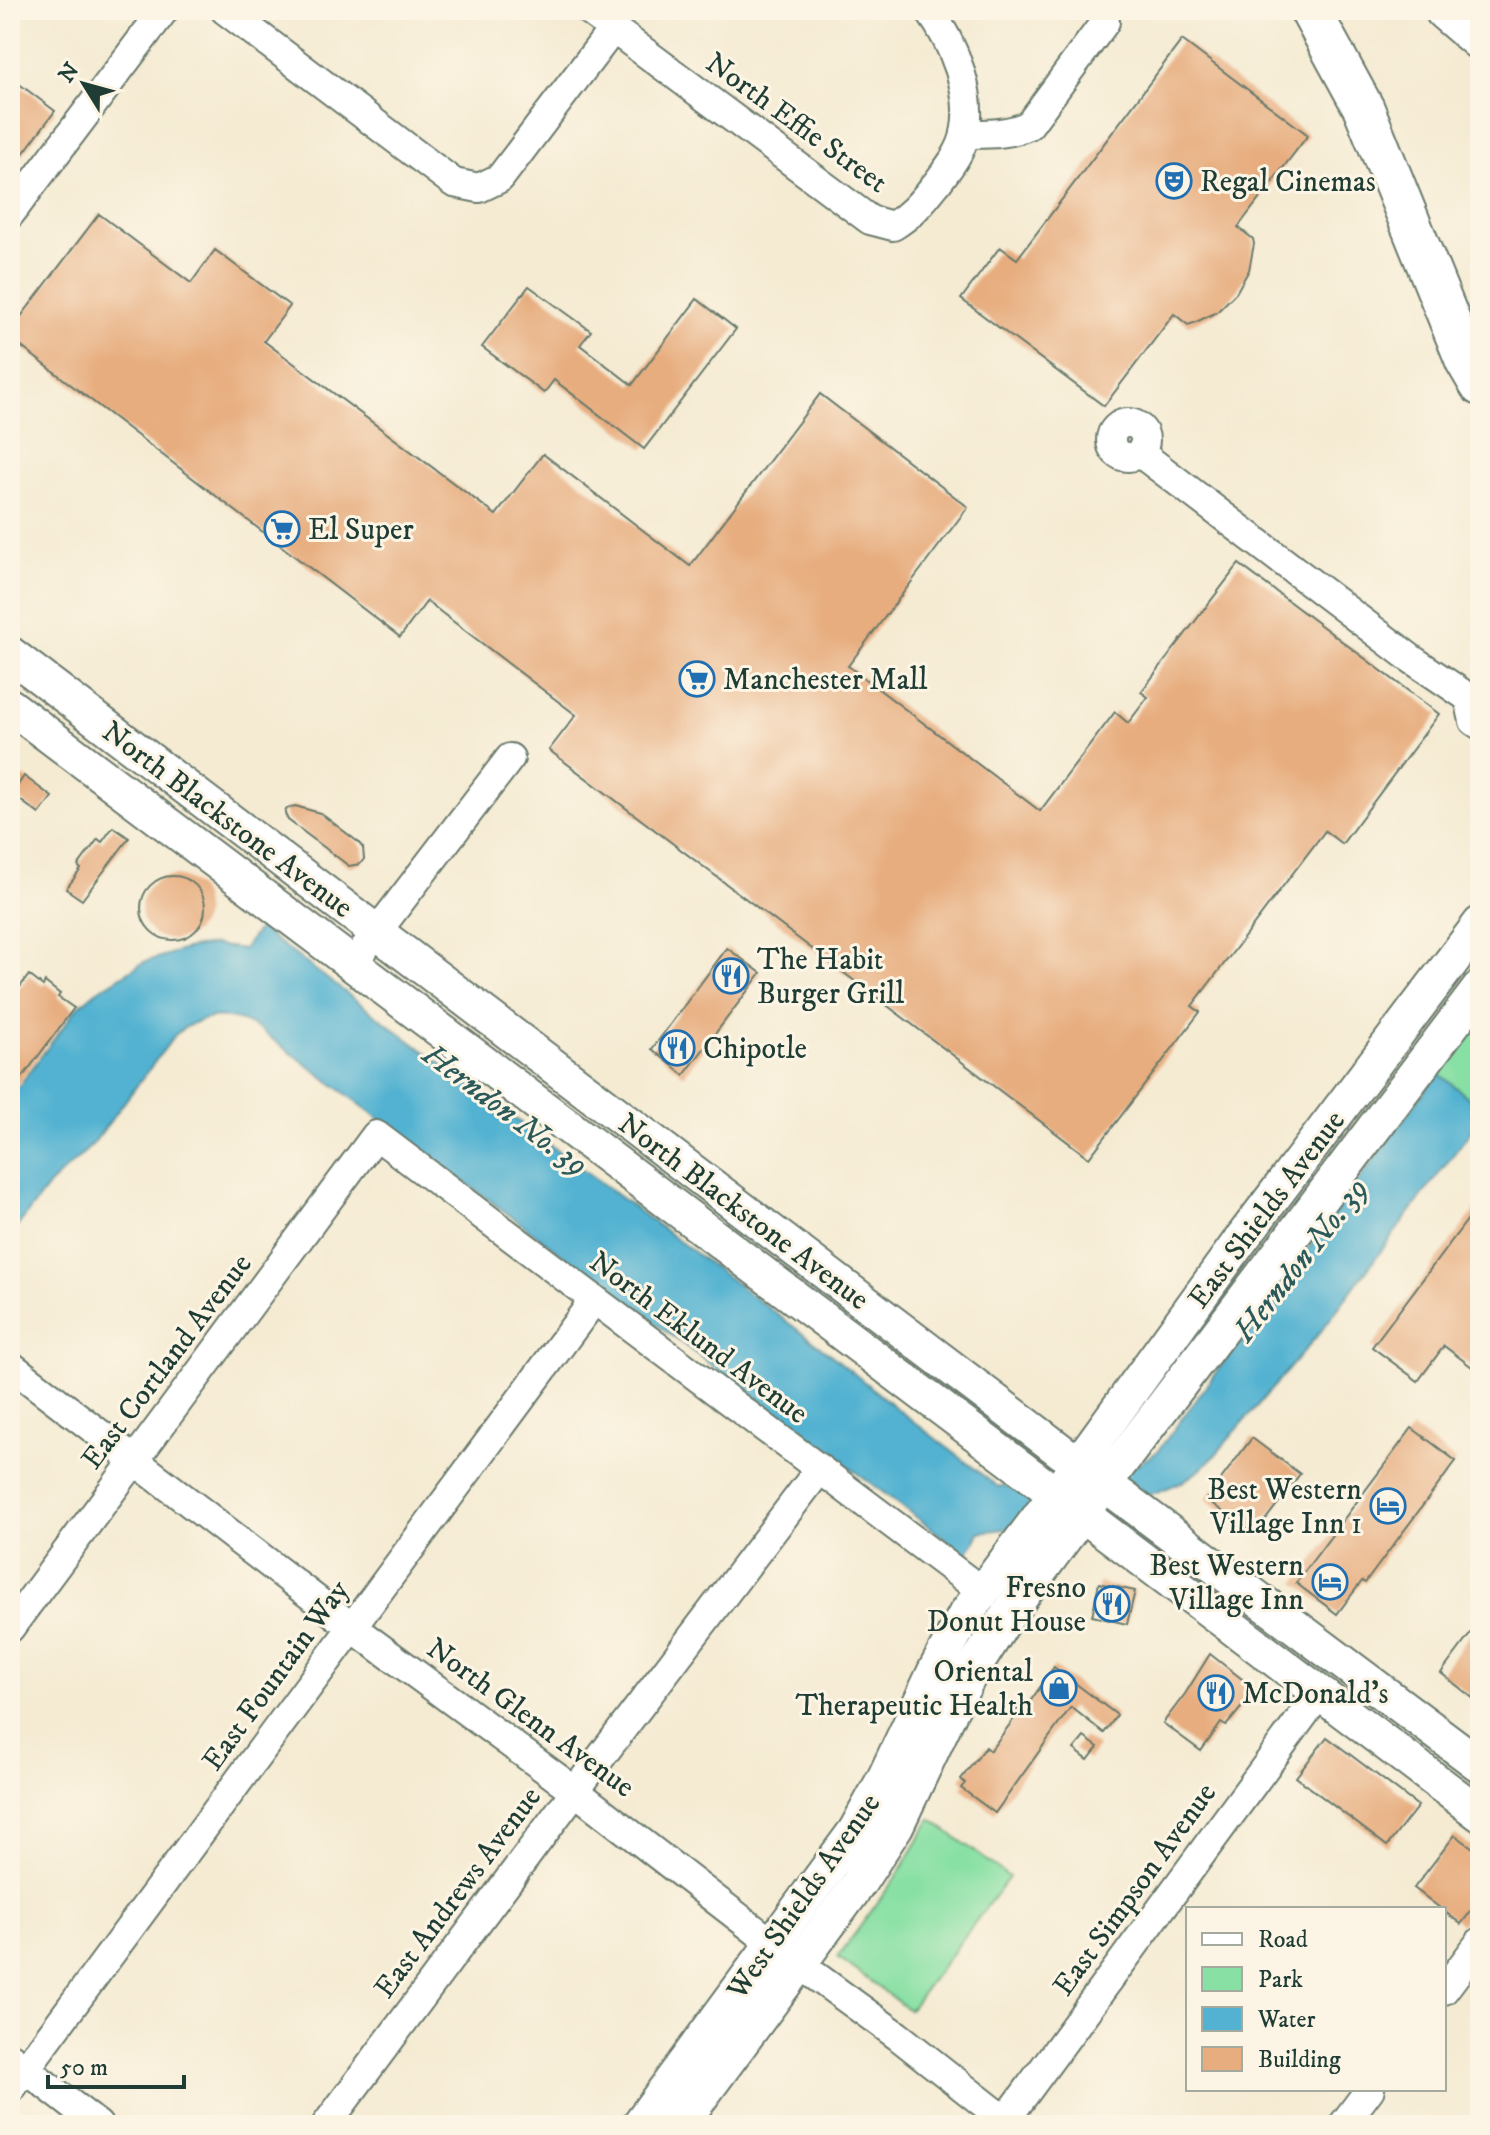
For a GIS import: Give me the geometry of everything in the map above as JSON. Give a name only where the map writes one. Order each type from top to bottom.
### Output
[{"type":"highway","points":[[1310,10],[1364,109],[1466,361],[1480,385]]},
{"type":"highway","points":[[1445,10],[1480,40]]},
{"type":"main road","name":"North Blackstone Avenue","points":[[10,654],[1480,1765]]},
{"type":"main road","points":[[10,694],[21,692],[31,695],[97,743],[187,788]]},
{"type":"main road","name":"North Blackstone Avenue","points":[[10,706],[1480,1814]]},
{"type":"main road","name":"East Shields Avenue","points":[[1092,1473],[1240,1241],[1480,924]]},
{"type":"main road","name":"East Shields Avenue","points":[[1068,1506],[1480,988]]},
{"type":"main road","name":"West Shields Avenue","points":[[680,2125],[786,1954],[856,1830],[965,1615],[983,1592],[1068,1506]]},
{"type":"main road","name":"West Shields Avenue","points":[[639,2125],[786,1954],[859,1883],[896,1826],[969,1676],[1009,1613],[1068,1506]]},
{"type":"street","points":[[10,214],[164,10]]},
{"type":"street","points":[[225,10],[454,183],[479,188],[500,178],[613,29]]},
{"type":"street","name":"North Effie Street","points":[[588,10],[870,220],[893,226],[912,215],[955,159],[965,134]]},
{"type":"street","points":[[929,10],[961,74],[967,103],[965,134],[1014,132],[1029,125],[1112,14]]},
{"type":"street","points":[[1140,453],[1410,658],[1474,698],[1474,721],[1480,725]]},
{"type":"street","points":[[353,963],[510,758]]},
{"type":"street","name":"North Eklund Avenue","points":[[376,1135],[983,1592]]},
{"type":"street","name":"East Cortland Avenue","points":[[10,1628],[376,1135]]},
{"type":"street","name":"East Fountain Way","points":[[15,2072],[353,1628],[594,1300]]},
{"type":"street","name":"North Glenn Avenue","points":[[10,1365],[353,1628],[575,1791],[898,2036],[1006,2124]]},
{"type":"street","name":"East Andrews Avenue","points":[[326,2125],[819,1470]]},
{"type":"street","name":"East Simpson Avenue","points":[[1006,2124],[1319,1694]]},
{"type":"street","points":[[1446,1987],[1480,1942]]},
{"type":"street","points":[[15,2072],[98,2125]]},
{"type":"street","points":[[1343,2125],[1368,2091]]},
{"type":"green space","points":[[1480,1018],[1480,1107],[1438,1073]]},
{"type":"green space","points":[[931,1819],[1009,1877],[909,2010],[838,1957],[899,1873]]},
{"type":"water","points":[[259,928],[829,1353],[997,1486],[1032,1490],[1134,1466],[1157,1452],[1438,1073],[1480,1107],[1480,1119],[1321,1331],[1211,1460],[1197,1472],[1182,1482],[1086,1520],[979,1532],[966,1554],[260,1030],[239,1020],[206,1019],[175,1035],[92,1145],[50,1184],[10,1236],[10,1098],[77,1008],[96,992],[144,962],[189,948],[214,945],[243,949]]},
{"type":"building","name":"Regal Cinemas","points":[[1182,40],[1308,135],[1238,227],[1253,239],[1254,244],[1249,270],[1236,293],[1217,312],[1194,323],[1188,325],[1174,314],[1104,406],[961,299],[1000,247],[1017,259]]},
{"type":"building","points":[[10,77],[55,111],[10,171]]},
{"type":"building","name":"Manchester Mall","points":[[99,214],[191,283],[215,250],[290,306],[264,341],[496,515],[543,454],[690,566],[820,394],[968,507],[848,666],[1040,811],[1115,712],[1128,723],[1148,697],[1141,692],[1239,564],[1439,714],[1342,844],[1325,831],[1192,1006],[1200,1012],[1089,1158],[549,750],[576,715],[427,601],[400,637],[10,338],[10,331]]},
{"type":"building","points":[[529,286],[591,331],[580,345],[632,385],[697,299],[736,329],[644,449],[554,380],[544,393],[482,347]]},
{"type":"building","points":[[24,776],[52,797],[39,814],[12,794]]},
{"type":"building","points":[[295,806],[320,813],[358,842],[363,848],[364,859],[360,864],[349,866],[288,820],[286,809]]},
{"type":"building","points":[[113,827],[129,838],[82,900],[66,889],[98,839],[102,842]]},
{"type":"building","points":[[167,876],[179,876],[196,885],[203,896],[203,920],[196,931],[179,940],[167,940],[155,935],[146,926],[141,914],[141,902],[146,890],[155,881]]},
{"type":"building","points":[[727,948],[761,973],[684,1075],[652,1049]]},
{"type":"building","points":[[29,975],[43,986],[45,982],[60,994],[58,997],[74,1008],[10,1094],[10,1000]]},
{"type":"building","points":[[1480,1203],[1480,1373],[1444,1346],[1418,1381],[1372,1347]]},
{"type":"building","name":"Best Western Village Inn 1","points":[[1412,1428],[1456,1461],[1365,1583],[1362,1581],[1337,1614],[1296,1583]]},
{"type":"building","points":[[1252,1438],[1300,1474],[1254,1535],[1206,1499]]},
{"type":"building","points":[[1099,1583],[1135,1591],[1127,1624],[1092,1616]]},
{"type":"building","points":[[1480,1621],[1480,1691],[1474,1699],[1441,1673]]},
{"type":"building","points":[[1210,1654],[1256,1690],[1226,1726],[1221,1723],[1201,1751],[1163,1723]]},
{"type":"building","points":[[1054,1667],[1117,1715],[1104,1733],[1071,1707],[995,1813],[961,1788],[965,1783],[961,1779],[986,1747],[990,1751],[1020,1706],[1025,1709]]},
{"type":"building","points":[[1084,1737],[1098,1747],[1088,1760],[1074,1749]]},
{"type":"building","points":[[1327,1737],[1418,1806],[1387,1846],[1296,1777]]},
{"type":"building","points":[[1455,1835],[1480,1853],[1480,1899],[1461,1924],[1446,1913],[1446,1907],[1439,1907],[1414,1888]]},
{"type":"place","name":"Regal Cinemas","points":[[1174,181]]},
{"type":"place","name":"El Super","points":[[282,529]]},
{"type":"place","name":"Manchester Mall","points":[[697,679]]},
{"type":"place","name":"The Habit Burger Grill","points":[[731,976]]},
{"type":"place","name":"Chipotle","points":[[677,1048]]},
{"type":"place","name":"Best Western Village Inn 1","points":[[1388,1506]]},
{"type":"place","name":"Best Western Village Inn","points":[[1330,1582]]},
{"type":"place","name":"Fresno Donut House","points":[[1112,1604]]},
{"type":"place","name":"Oriental Therapeutic Health","points":[[1059,1688]]},
{"type":"place","name":"McDonald's","points":[[1216,1693]]},
{"type":"water label","name":"Herndon No. 39","points":[[506,1109]]},
{"type":"water label","name":"Herndon No. 39","points":[[1300,1259]]}]
